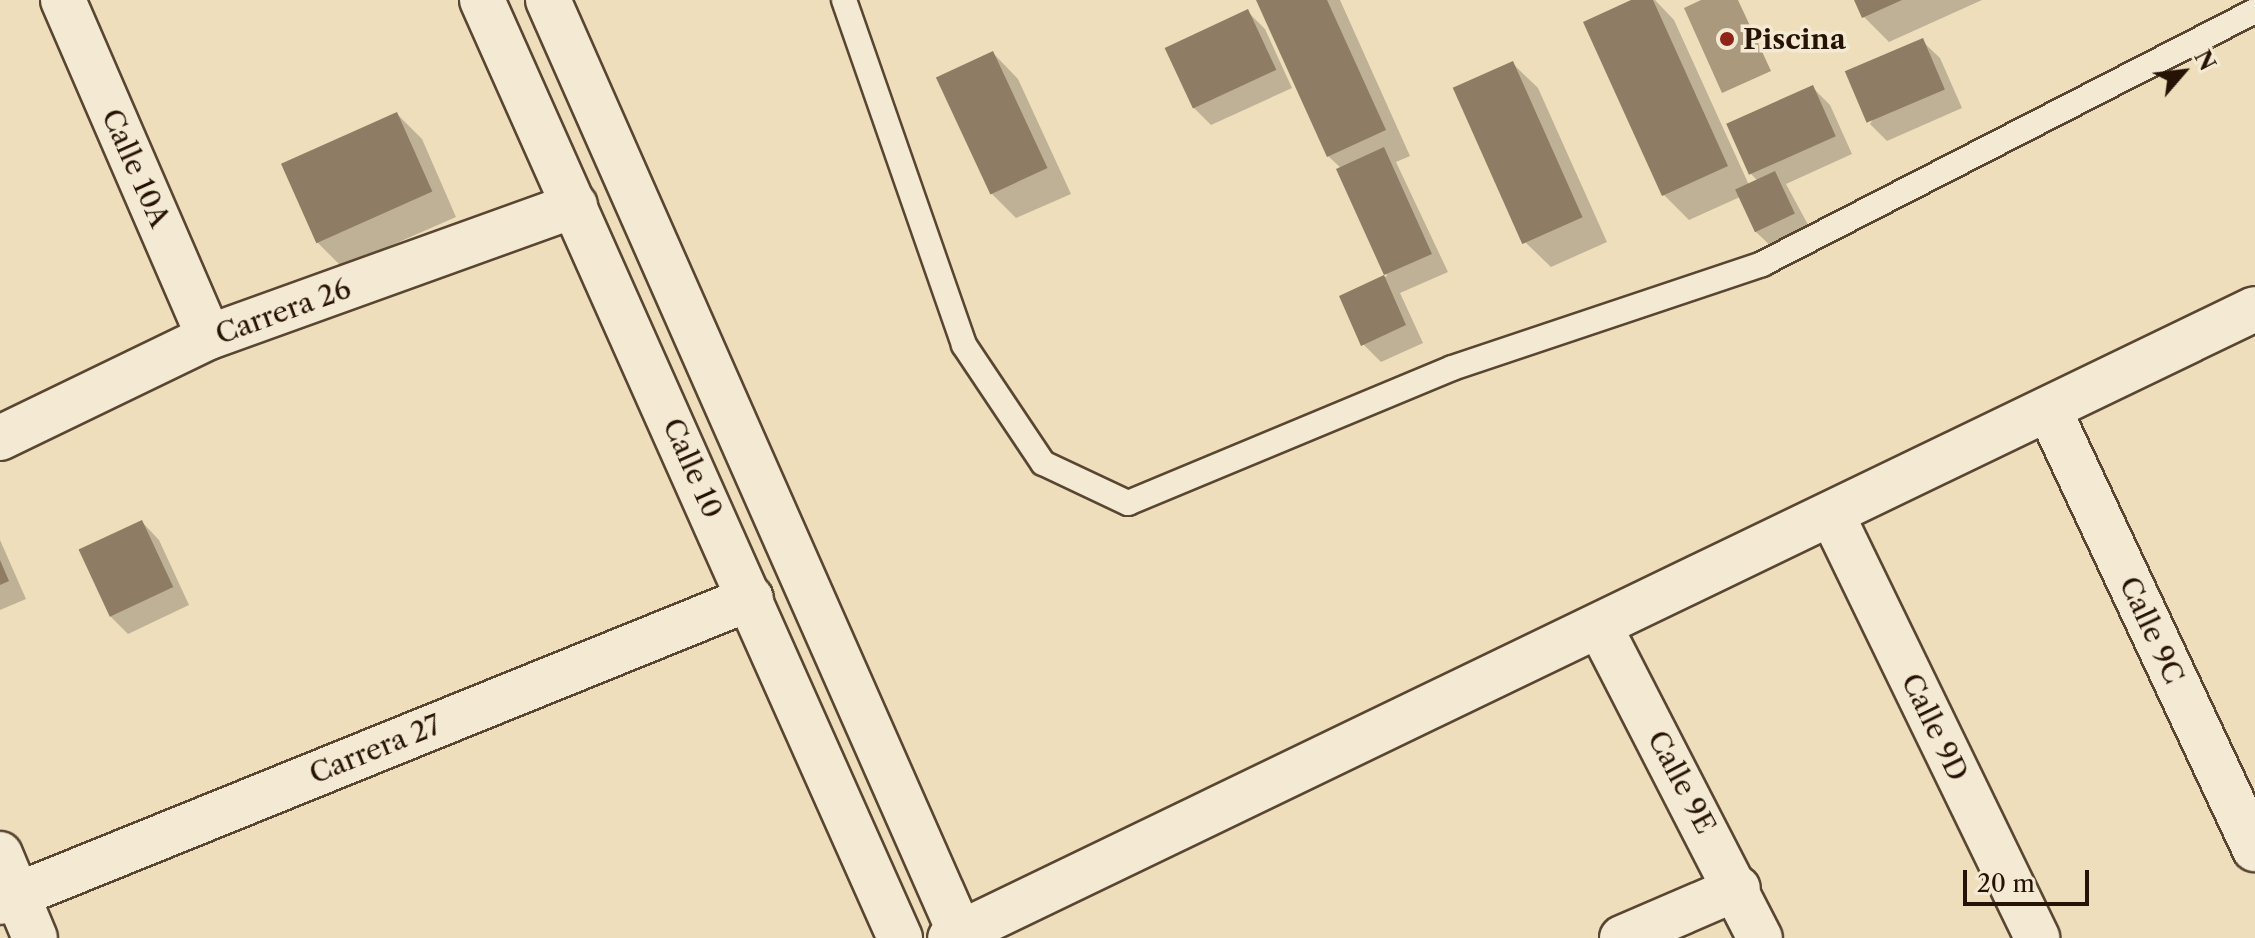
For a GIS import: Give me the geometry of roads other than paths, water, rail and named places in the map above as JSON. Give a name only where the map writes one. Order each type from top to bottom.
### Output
[{"type":"street","name":"Calle 10A","points":[[63,0],[209,337]]},
{"type":"street","name":"Calle 10","points":[[548,0],[957,936]]},
{"type":"street","name":"Calle 10","points":[[484,1],[900,938]]},
{"type":"street","name":"Carrera 26","points":[[0,438],[209,337],[575,205]]},
{"type":"street","points":[[957,936],[2254,313]]},
{"type":"street","name":"Calle 9C","points":[[2049,410],[2255,849]]},
{"type":"street","name":"Calle 9D","points":[[1833,517],[2037,938]]},
{"type":"street","name":"Carrera 27","points":[[9,898],[751,598]]},
{"type":"street","name":"Calle 9E","points":[[1600,627],[1738,888],[1760,938]]},
{"type":"street","points":[[0,854],[9,898],[35,938]]},
{"type":"street","points":[[1622,938],[1738,888]]},
{"type":"lane","points":[[844,0],[964,345],[1043,463],[1128,503],[1452,368],[1762,264],[2255,11]]},
{"type":"place","name":"Piscina","points":[[1727,39]]}]
